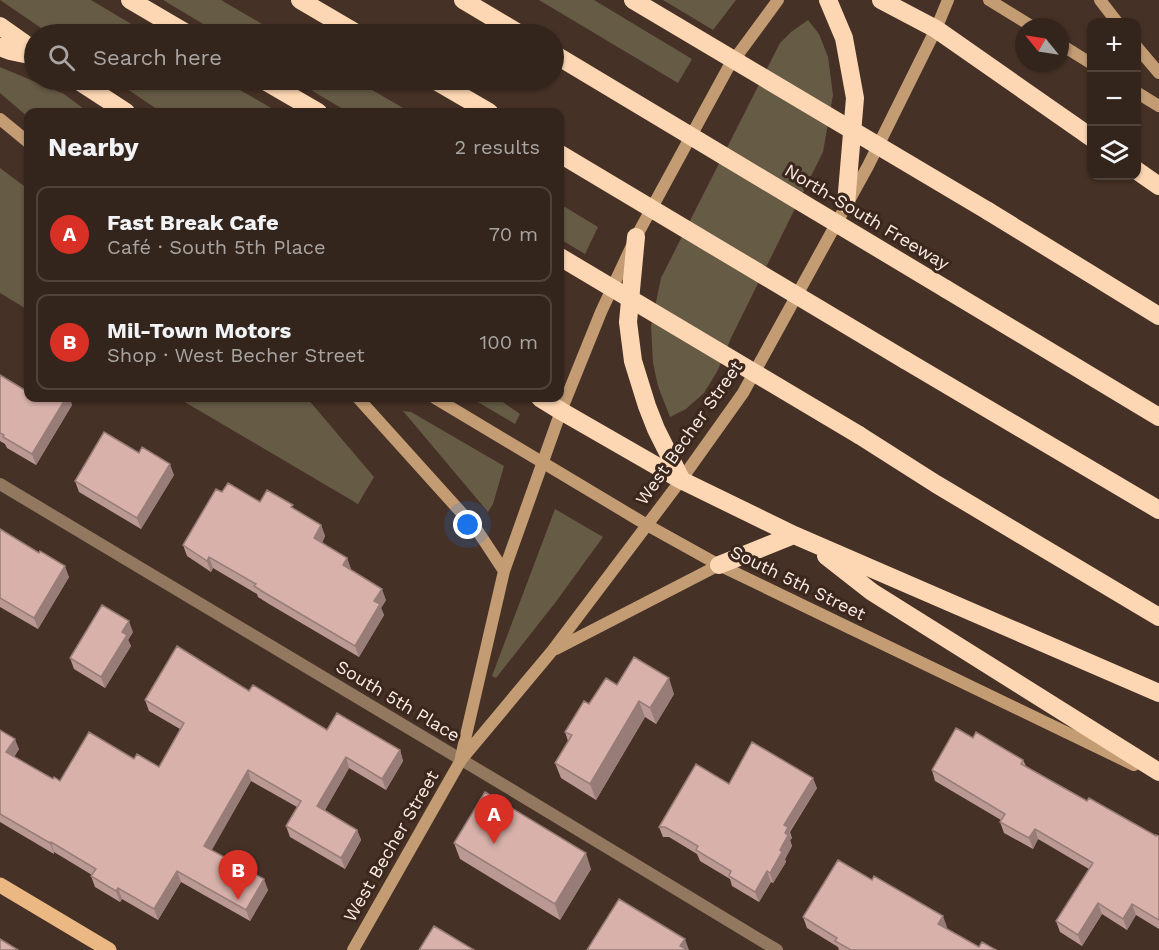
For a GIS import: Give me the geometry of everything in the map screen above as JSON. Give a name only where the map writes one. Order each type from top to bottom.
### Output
[{"type":"highway","points":[[130,0],[171,24]]},
{"type":"highway","points":[[300,0],[341,24]]},
{"type":"highway","points":[[463,0],[503,24]]},
{"type":"highway","points":[[633,0],[988,211],[1159,316]]},
{"type":"highway","points":[[828,0],[844,38],[855,98],[846,204]]},
{"type":"highway","points":[[881,0],[936,28],[1087,134]]},
{"type":"highway","points":[[0,26],[24,43]]},
{"type":"highway","points":[[0,47],[24,54]]},
{"type":"highway","name":"North-South Freeway","points":[[564,60],[1159,417]]},
{"type":"highway","points":[[92,90],[120,108]]},
{"type":"highway","points":[[280,90],[311,108]]},
{"type":"highway","points":[[451,90],[482,108]]},
{"type":"highway","points":[[564,156],[1159,510]]},
{"type":"highway","points":[[1141,173],[1159,186]]},
{"type":"highway","points":[[636,237],[627,322],[633,361],[656,429],[681,480]]},
{"type":"highway","points":[[564,259],[1159,617]]},
{"type":"highway","points":[[546,402],[681,480],[800,538],[1159,693]]},
{"type":"highway","points":[[719,565],[800,538]]},
{"type":"highway","points":[[800,538],[872,592],[1159,772]]},
{"type":"main road","name":"West Becher Street","points":[[461,760],[504,571],[561,411],[601,312],[636,237],[728,68],[778,0]]},
{"type":"main road","name":"West Becher Street","points":[[353,950],[461,760],[552,651],[681,480],[743,393],[868,166],[948,0]]},
{"type":"main road","points":[[990,0],[1019,18]]},
{"type":"main road","points":[[1100,0],[1114,18]]},
{"type":"main road","points":[[1069,50],[1087,61]]},
{"type":"main road","points":[[1141,51],[1159,73]]},
{"type":"main road","points":[[1141,95],[1159,106]]},
{"type":"main road","points":[[0,119],[24,139]]},
{"type":"main road","points":[[362,402],[477,530],[504,571]]},
{"type":"main road","name":"South 5th Street","points":[[442,402],[647,525],[719,565],[1159,777]]},
{"type":"main road","points":[[552,651],[719,565]]},
{"type":"main road","points":[[0,885],[108,950]]},
{"type":"street","name":"South 5th Place","points":[[0,484],[777,950]]},
{"type":"shaded area","points":[[0,0],[91,0],[131,24],[35,24]]},
{"type":"shaded area","points":[[163,0],[221,0],[262,24],[203,24]]},
{"type":"shaded area","points":[[539,0],[594,0],[692,59],[678,83]]},
{"type":"shaded area","points":[[663,0],[736,0],[713,30]]},
{"type":"shaded area","points":[[808,20],[819,34],[828,57],[833,95],[823,152],[731,338],[718,370],[704,393],[686,409],[670,417],[658,386],[653,363],[651,326],[661,278],[780,43]]},
{"type":"shaded area","points":[[0,67],[24,77],[24,90],[55,90],[83,108],[24,108],[24,114],[0,93]]},
{"type":"shaded area","points":[[129,90],[240,90],[271,108],[155,108]]},
{"type":"shaded area","points":[[311,90],[372,90],[403,108],[341,108]]},
{"type":"shaded area","points":[[0,168],[24,186],[24,308],[0,293]]},
{"type":"shaded area","points":[[564,206],[598,227],[585,254],[564,241]]},
{"type":"shaded area","points":[[185,402],[310,402],[374,477],[358,504]]},
{"type":"shaded area","points":[[478,402],[503,402],[520,414],[515,424]]},
{"type":"shaded area","points":[[403,411],[411,412],[504,466],[493,504],[488,512]]},
{"type":"shaded area","points":[[555,509],[603,537],[496,678],[492,676]]},
{"type":"building","points":[[0,375],[24,390],[24,402],[64,402],[32,454],[0,433]]},
{"type":"building","points":[[104,432],[139,453],[142,447],[170,464],[137,518],[75,481]]},
{"type":"building","points":[[228,483],[260,502],[267,490],[293,505],[291,507],[321,525],[314,538],[347,558],[343,565],[382,589],[374,601],[380,604],[355,646],[265,593],[254,586],[256,584],[209,557],[207,561],[183,545],[216,489],[222,492]]},
{"type":"building","points":[[0,529],[65,566],[34,618],[0,598]]},
{"type":"building","points":[[102,605],[129,621],[122,632],[127,635],[101,677],[70,658]]},
{"type":"building","points":[[177,646],[249,691],[253,685],[327,730],[337,713],[400,750],[382,779],[346,757],[317,806],[357,830],[341,858],[286,826],[301,801],[248,770],[204,846],[264,879],[246,910],[177,871],[154,909],[118,888],[116,891],[91,876],[96,869],[0,814],[0,730],[15,739],[6,752],[60,781],[89,732],[134,759],[137,754],[159,767],[184,723],[145,700]]},
{"type":"building","points":[[634,657],[669,678],[650,708],[639,701],[590,784],[555,763],[572,735],[565,732],[584,701],[589,704],[606,678],[617,685]]},
{"type":"building","points":[[956,728],[973,738],[976,732],[1023,760],[1021,764],[1087,801],[1089,798],[1159,836],[1159,920],[1132,904],[1123,919],[1098,903],[1078,935],[1056,921],[1093,863],[1035,829],[1029,838],[1000,822],[1005,814],[932,770]]},
{"type":"building","points":[[752,742],[813,778],[784,825],[788,827],[785,833],[788,835],[780,850],[782,852],[770,873],[767,871],[755,892],[729,876],[731,871],[696,850],[698,846],[665,827],[659,827],[696,764],[729,784]]},
{"type":"building","points":[[485,792],[586,853],[555,904],[454,843]]},
{"type":"building","points":[[838,860],[872,880],[874,876],[943,916],[938,924],[979,947],[982,942],[996,950],[851,950],[835,941],[837,938],[803,917]]},
{"type":"building","points":[[619,899],[685,939],[680,946],[688,950],[587,950]]},
{"type":"building","points":[[434,926],[474,950],[419,950]]},
{"type":"building","points":[[0,939],[18,950],[0,950]]},
{"type":"place","name":"Fast Break Cafe","points":[[494,844]]},
{"type":"place","name":"Mil-Town Motors","points":[[238,900]]}]
